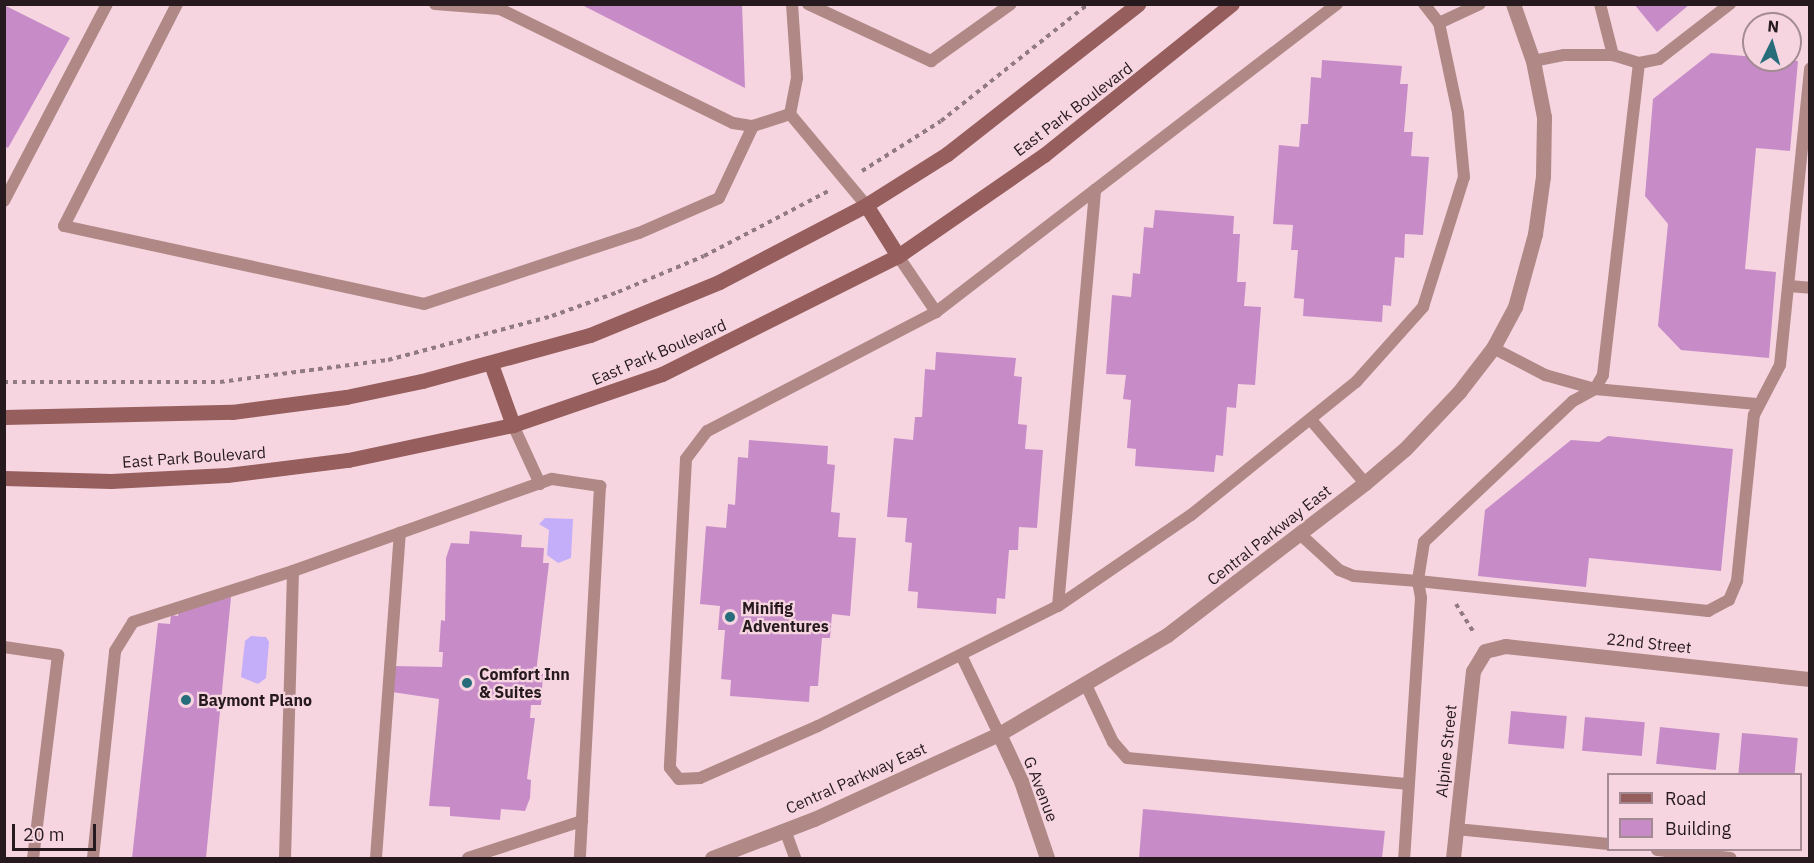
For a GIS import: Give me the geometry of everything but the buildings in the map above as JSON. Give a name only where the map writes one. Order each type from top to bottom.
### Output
[{"type":"main road","points":[[4,417],[232,412],[346,397],[490,364],[590,336],[656,310],[802,242],[866,205],[947,154],[1138,4]]},
{"type":"main road","name":"East Park Boulevard","points":[[4,478],[111,481],[227,475],[348,460],[513,425],[662,374],[898,256],[1044,155],[1232,4]]},
{"type":"main road","points":[[866,205],[898,256]]},
{"type":"main road","points":[[490,364],[513,425]]},
{"type":"street","name":"Central Parkway East","points":[[712,858],[785,830],[999,734],[1086,685],[1167,635],[1301,535],[1405,449],[1493,348],[1515,307],[1535,234],[1543,176],[1544,117],[1533,61],[1513,4]]},
{"type":"street","name":"22nd Street","points":[[1485,651],[1506,646],[1809,678]]},
{"type":"street","name":"Alpine Street","points":[[1453,858],[1473,671],[1485,651]]},
{"type":"street","name":"G Avenue","points":[[999,734],[1021,782],[1047,858]]},
{"type":"lane","points":[[4,201],[107,4]]},
{"type":"lane","points":[[177,4],[64,226],[424,304],[639,233],[719,198],[753,126]]},
{"type":"lane","points":[[435,4],[500,9],[674,97],[733,123],[753,126],[790,114]]},
{"type":"lane","points":[[790,114],[797,78],[792,4]]},
{"type":"lane","points":[[808,4],[931,61],[1007,8]]},
{"type":"lane","points":[[988,4],[1007,8]]},
{"type":"lane","points":[[1337,4],[936,312],[707,431],[686,459],[670,768],[679,779],[700,778],[961,655],[1058,606],[1191,515],[1356,382],[1423,307],[1464,177],[1458,113],[1439,23],[1424,4]]},
{"type":"lane","points":[[1439,23],[1480,4]]},
{"type":"lane","points":[[1600,4],[1613,55]]},
{"type":"lane","points":[[1533,61],[1564,55],[1613,55],[1639,63],[1659,59],[1730,4]]},
{"type":"lane","points":[[1404,858],[1406,784],[1421,598],[1418,581],[1424,542],[1573,400],[1595,389],[1603,375],[1639,63]]},
{"type":"lane","points":[[1301,535],[1339,570],[1354,576],[1708,611],[1729,600],[1737,581],[1756,404],[1780,364],[1809,69]]},
{"type":"lane","points":[[790,114],[866,205]]},
{"type":"lane","points":[[1058,606],[1095,190]]},
{"type":"lane","points":[[898,256],[936,312]]},
{"type":"lane","points":[[1789,286],[1809,288]]},
{"type":"lane","points":[[1493,348],[1545,375],[1595,389],[1756,404]]},
{"type":"lane","points":[[1311,420],[1365,483]]},
{"type":"lane","points":[[513,425],[540,484]]},
{"type":"lane","points":[[93,858],[115,651],[133,622],[293,570],[552,479],[600,486],[580,858]]},
{"type":"lane","points":[[376,858],[400,533]]},
{"type":"lane","points":[[285,858],[293,570]]},
{"type":"lane","points":[[4,646],[58,655],[33,858]]},
{"type":"lane","points":[[961,655],[999,734]]},
{"type":"lane","points":[[1086,685],[1113,742],[1127,758],[1406,784]]},
{"type":"lane","points":[[468,858],[582,821]]},
{"type":"lane","points":[[1456,829],[1607,844]]},
{"type":"lane","points":[[785,830],[795,858]]},
{"type":"lane","points":[[1673,851],[1731,858]]},
{"type":"path","points":[[1449,602],[1455,603],[1471,629]]},
{"type":"shaded area","points":[[545,518],[573,519],[571,558],[558,563],[547,555],[549,530],[539,524]]},
{"type":"shaded area","points":[[251,636],[266,637],[269,642],[266,678],[258,684],[241,677],[245,641]]},
{"type":"place","name":"Minifig Adventures","points":[[730,617]]},
{"type":"place","name":"Comfort Inn & Suites","points":[[467,683]]},
{"type":"place","name":"Baymont Plano","points":[[186,700]]}]
